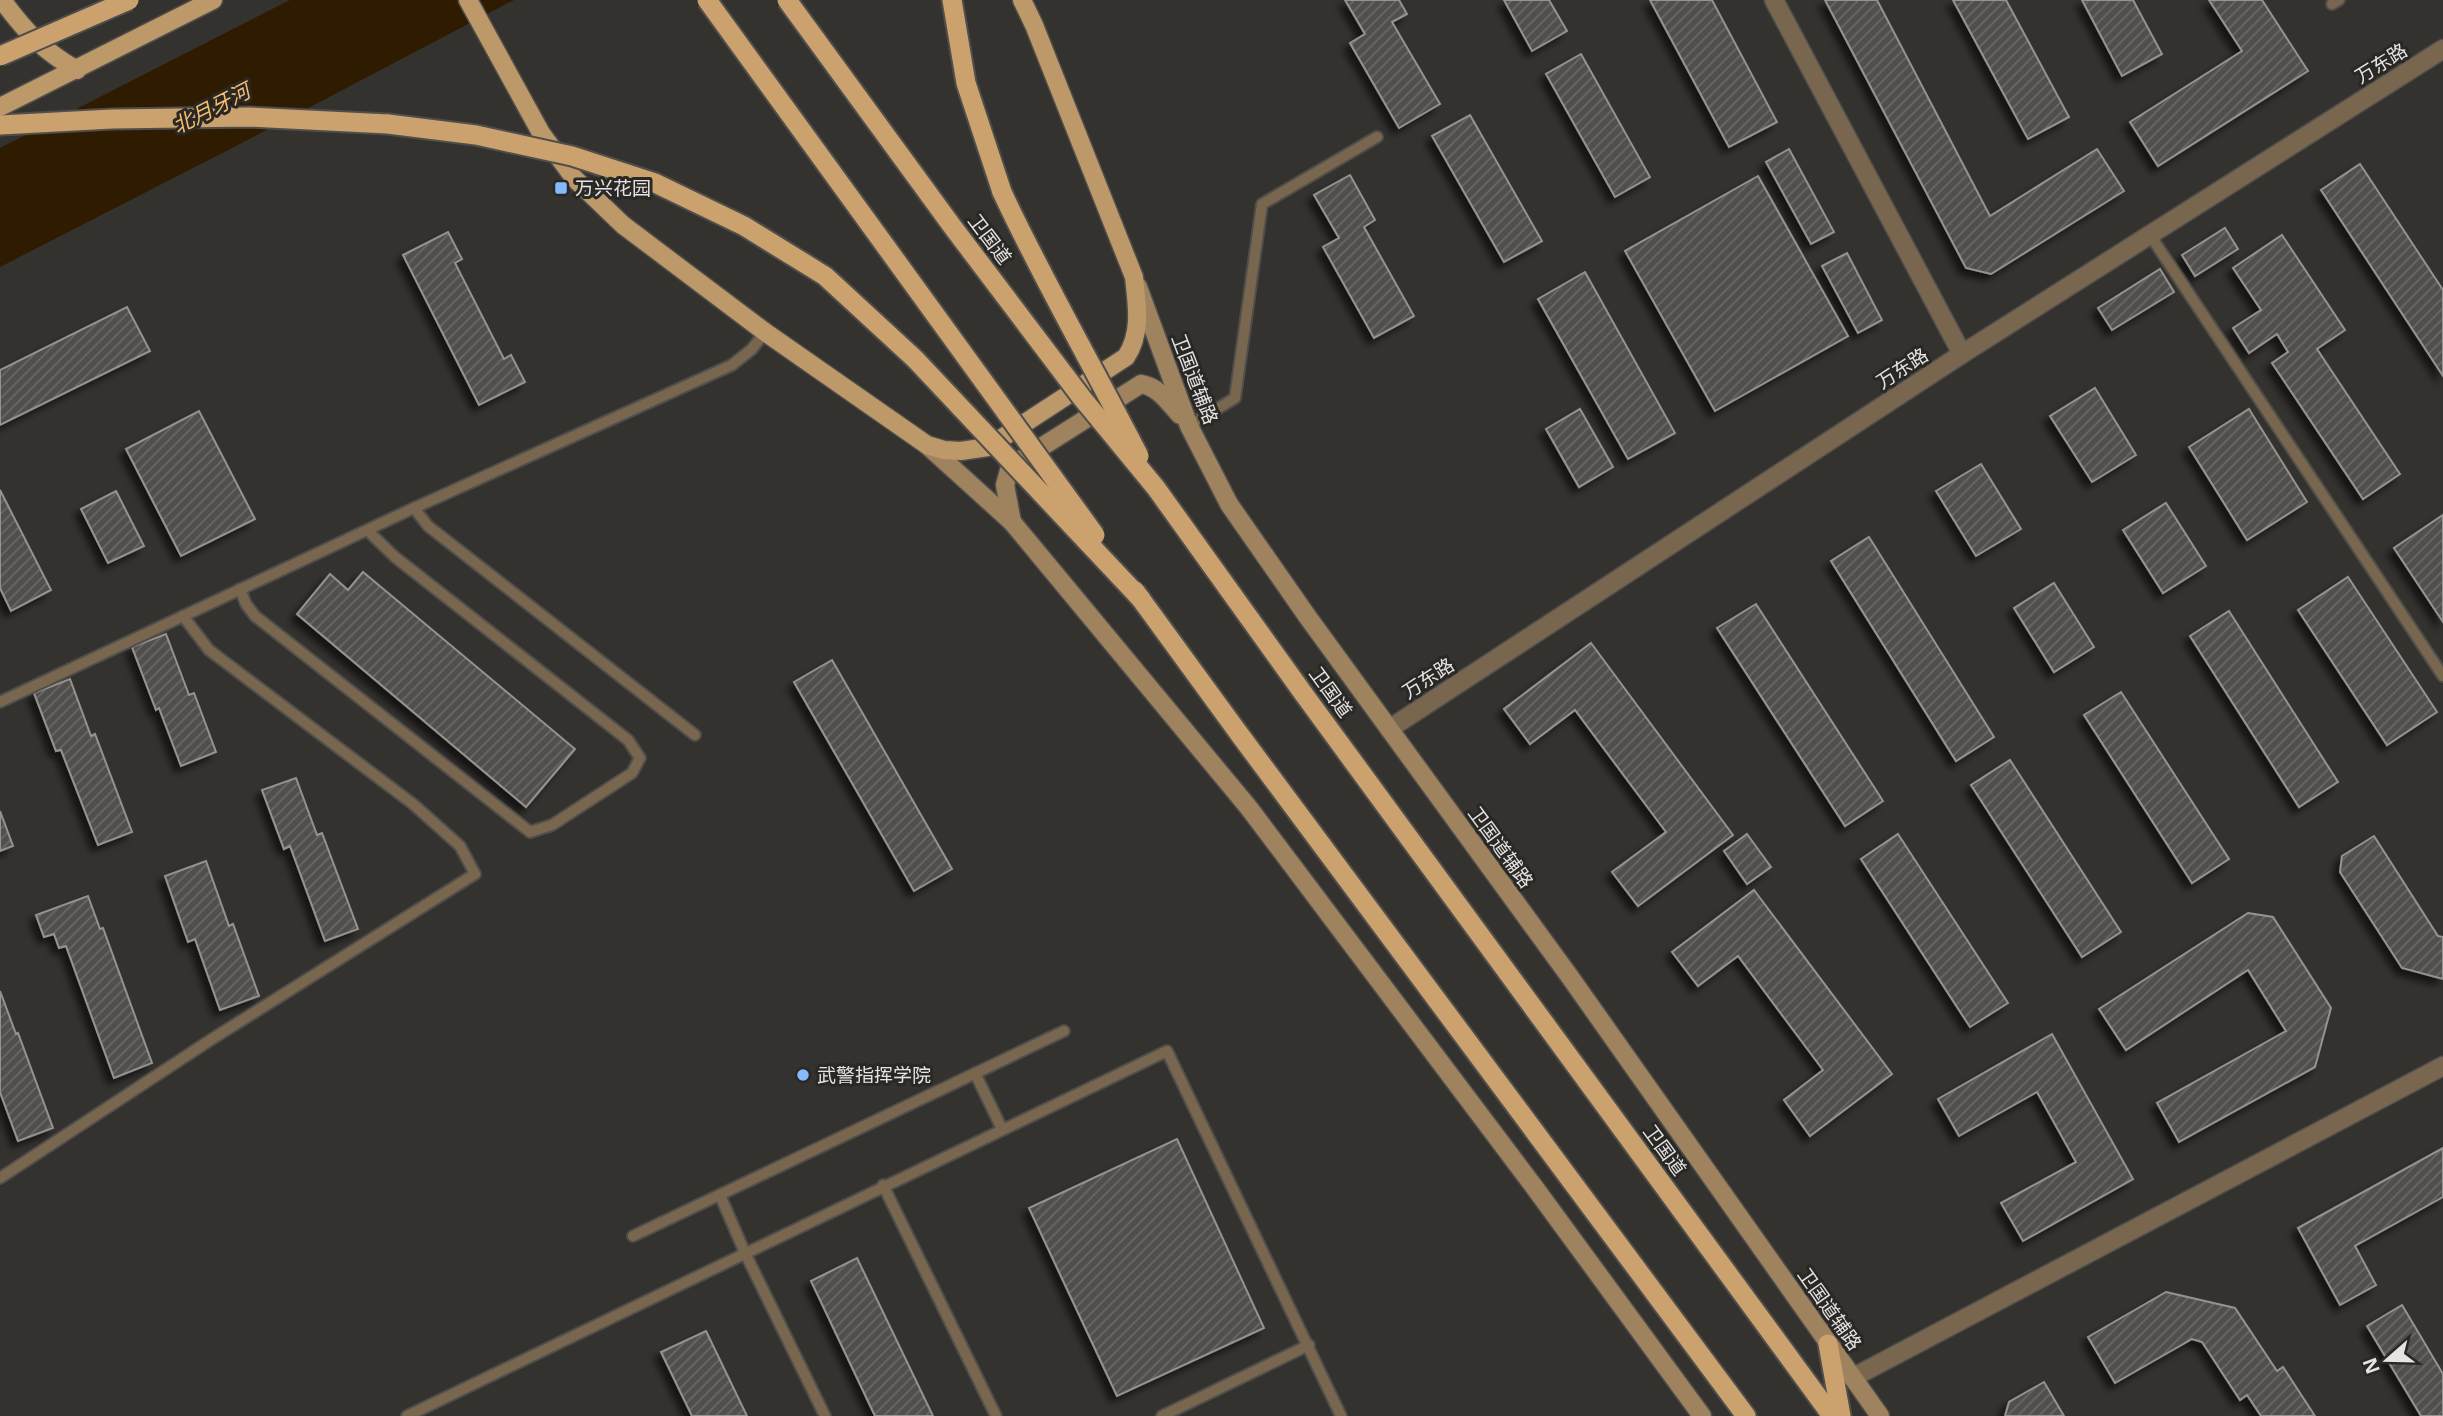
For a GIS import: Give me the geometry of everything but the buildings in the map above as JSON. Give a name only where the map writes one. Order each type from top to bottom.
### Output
[{"type":"highway","points":[[0,56],[129,0]]},
{"type":"highway","points":[[708,0],[1240,735],[1740,1412]]},
{"type":"highway","name":"卫国道","points":[[787,0],[1049,355],[1156,488],[1832,1416]]},
{"type":"highway","points":[[952,0],[966,83],[1002,192],[1025,243],[1156,488]]},
{"type":"highway","points":[[0,125],[112,119],[249,117],[388,124],[488,137],[572,156],[655,183],[744,226],[825,276],[915,359],[1141,599]]},
{"type":"highway","points":[[1828,1344],[1841,1416]]},
{"type":"main road","points":[[2,0],[24,30],[46,51],[77,70]]},
{"type":"main road","points":[[0,107],[213,0]]},
{"type":"main road","points":[[468,0],[541,133],[574,178],[623,225],[765,332],[927,445],[1012,522],[1249,808],[1365,959],[1702,1416]]},
{"type":"main road","points":[[927,445],[961,451],[988,447],[1126,357],[1135,344],[1138,311],[1134,277],[1022,0]]},
{"type":"main road","name":"卫国道辅路","points":[[1134,277],[1189,426],[1228,504],[1570,977],[1880,1416]]},
{"type":"main road","points":[[1012,522],[1005,485],[1010,467],[1141,384],[1151,386],[1161,393],[1189,426]]},
{"type":"street","points":[[1774,0],[1962,354]]},
{"type":"street","name":"万东路","points":[[1389,729],[1962,354],[2443,49]]},
{"type":"street","points":[[1852,1378],[2443,1066]]},
{"type":"lane","points":[[1189,426],[1235,398],[1262,204],[1377,136]]},
{"type":"lane","points":[[2150,235],[2443,676]]},
{"type":"lane","points":[[0,702],[414,508],[732,365],[752,349],[765,332]]},
{"type":"lane","points":[[414,508],[428,526],[695,735]]},
{"type":"lane","points":[[240,589],[255,616],[530,832],[552,825],[632,774],[640,758],[628,740],[395,557],[367,530]]},
{"type":"lane","points":[[0,1178],[212,1039],[475,874],[460,846],[413,804],[209,650],[183,616]]},
{"type":"lane","points":[[633,1237],[1064,1031]]},
{"type":"lane","points":[[407,1416],[883,1185],[1167,1051],[1341,1416]]},
{"type":"lane","points":[[975,1073],[1002,1129]]},
{"type":"lane","points":[[883,1185],[996,1416]]},
{"type":"lane","points":[[720,1195],[745,1253],[825,1416]]},
{"type":"lane","points":[[1161,1416],[1309,1345]]},
{"type":"water","name":"北月牙河","points":[[290,0],[514,0],[0,267],[0,148]]},
{"type":"place","name":"万兴花园","points":[[561,188]]},
{"type":"place","name":"武警指挥学院","points":[[803,1075]]}]
